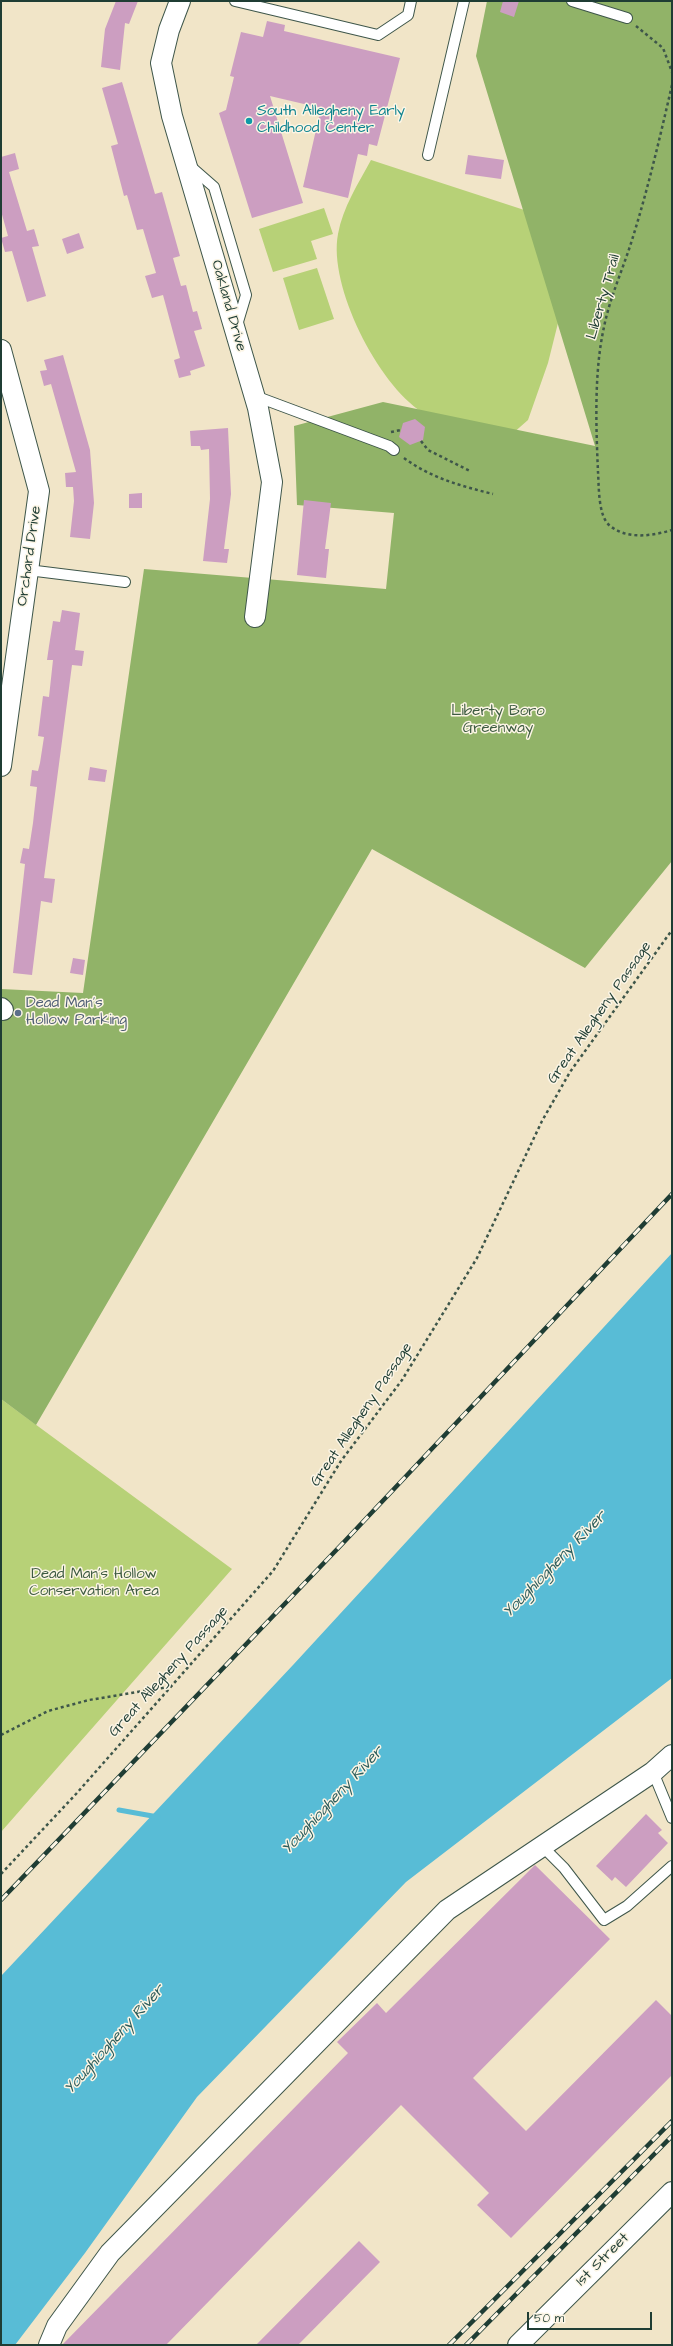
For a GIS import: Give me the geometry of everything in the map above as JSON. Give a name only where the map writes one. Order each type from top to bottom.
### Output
[{"type":"street","name":"Oakland Drive","points":[[180,1],[169,30],[161,62],[172,116],[255,396],[272,482],[255,617]]},
{"type":"street","name":"Orchard Drive","points":[[1,350],[39,490],[1,766]]},
{"type":"street","points":[[49,2345],[57,2326],[110,2253],[447,1910],[653,1772],[672,1755]]},
{"type":"street","name":"1st Street","points":[[518,2345],[672,2192]]},
{"type":"lane","points":[[236,1],[378,34],[408,16],[411,1]]},
{"type":"lane","points":[[428,155],[464,1]]},
{"type":"lane","points":[[572,1],[627,18]]},
{"type":"lane","points":[[255,396],[389,446],[394,450]]},
{"type":"lane","points":[[28,570],[125,582]]},
{"type":"lane","points":[[653,1772],[672,1818]]},
{"type":"lane","points":[[542,1846],[564,1868],[604,1920],[627,1906],[672,1866]]},
{"type":"path","points":[[627,18],[663,48],[672,72]]},
{"type":"path","name":"Liberty Trail","points":[[672,85],[632,241],[615,287],[604,327],[599,353],[597,438],[600,506],[608,524],[630,536],[657,534],[672,530]]},
{"type":"path","points":[[421,441],[428,450],[470,471]]},
{"type":"path","points":[[394,450],[421,471],[456,485],[493,494]]},
{"type":"path","name":"Great Allegheny Passage","points":[[1,1874],[76,1794],[168,1687],[273,1571],[341,1461],[402,1380],[477,1258],[542,1121],[570,1072],[672,930]]},
{"type":"path","points":[[1,1735],[48,1711],[89,1700],[168,1687]]},
{"type":"green space","name":"Liberty Boro Greenway","points":[[487,1],[672,1],[672,861],[585,968],[372,849],[36,1425],[1,1399],[1,989],[83,993],[144,569],[386,589],[394,513],[297,505],[294,426],[383,402],[595,446],[476,56]]},
{"type":"green space","points":[[371,160],[558,221],[564,299],[548,363],[528,420],[495,449],[422,412],[405,398],[389,380],[373,357],[360,332],[349,306],[341,280],[337,255],[338,234],[347,205]]},
{"type":"green space","points":[[324,208],[333,234],[311,241],[317,259],[273,272],[259,229]]},
{"type":"green space","points":[[317,268],[334,319],[299,330],[283,278]]},
{"type":"green space","name":"Dead Man's Hollow Conservation Area","points":[[1,1399],[232,1569],[1,1832]]},
{"type":"water","name":"Youghiogheny River","points":[[672,1253],[672,1678],[406,1882],[197,2097],[85,2253],[15,2345],[1,2345],[1,1976],[293,1665]]},
{"type":"building","points":[[116,1],[138,1],[129,24],[125,23],[120,70],[101,67],[105,29]]},
{"type":"building","points":[[503,1],[519,1],[514,17],[500,12]]},
{"type":"building","name":"South Allegheny Early Childhood Center","points":[[267,21],[285,25],[284,31],[400,58],[377,146],[369,144],[367,156],[358,154],[348,198],[303,187],[321,108],[270,96],[303,203],[252,218],[219,113],[226,110],[234,77],[230,76],[241,32],[263,37]]},
{"type":"building","points":[[122,82],[155,194],[162,192],[180,256],[173,258],[181,286],[186,285],[193,312],[197,311],[202,329],[194,331],[205,366],[190,371],[191,375],[179,378],[174,360],[180,358],[163,295],[152,298],[145,276],[156,273],[143,229],[137,230],[127,195],[124,196],[111,146],[118,144],[102,88]]},
{"type":"building","points":[[15,153],[19,169],[9,172],[27,231],[34,229],[39,246],[32,247],[46,296],[27,302],[12,251],[5,252],[1,238],[8,236],[1,211],[1,157]]},
{"type":"building","points":[[468,155],[504,160],[501,179],[465,174]]},
{"type":"building","points":[[79,233],[84,248],[67,254],[62,239]]},
{"type":"building","points":[[63,355],[90,450],[94,503],[90,539],[70,537],[74,501],[73,487],[66,487],[65,473],[76,472],[51,384],[44,386],[40,371],[47,370],[44,360]]},
{"type":"building","points":[[415,419],[425,427],[423,440],[410,445],[399,437],[403,423]]},
{"type":"building","points":[[228,428],[231,494],[224,549],[229,549],[227,563],[203,561],[210,499],[209,449],[201,450],[200,446],[191,446],[190,431]]},
{"type":"building","points":[[142,493],[142,508],[129,508],[129,494]]},
{"type":"building","points":[[304,500],[331,503],[325,549],[329,549],[326,578],[297,575]]},
{"type":"building","points":[[62,610],[80,613],[75,650],[84,651],[82,666],[72,665],[44,878],[55,879],[52,903],[41,901],[32,975],[13,973],[25,864],[20,863],[23,848],[29,849],[37,787],[30,786],[32,770],[38,771],[44,737],[38,736],[43,696],[49,697],[53,660],[47,660],[53,621],[60,622]]},
{"type":"building","points":[[90,767],[107,770],[105,782],[88,780]]},
{"type":"building","points":[[73,958],[85,960],[83,975],[70,973]]},
{"type":"building","points":[[646,1814],[662,1830],[658,1833],[668,1843],[626,1887],[615,1877],[612,1881],[596,1866]]},
{"type":"building","points":[[535,1865],[610,1939],[473,2078],[526,2131],[656,2000],[672,2016],[672,2075],[511,2238],[477,2205],[489,2193],[401,2105],[166,2345],[62,2345],[348,2053],[337,2042],[377,2003],[386,2013]]},
{"type":"building","points":[[359,2241],[380,2262],[298,2345],[256,2345]]},
{"type":"waterway","points":[[119,1810],[158,1817]]},
{"type":"railway","points":[[1,1900],[344,1542],[672,1194]]},
{"type":"railway","points":[[449,2345],[672,2121]]},
{"type":"railway","points":[[466,2345],[672,2136]]},
{"type":"place","name":"South Allegheny Early Childhood Center","points":[[249,121]]},
{"type":"place","name":"Dead Man's Hollow Parking","points":[[18,1013]]}]
